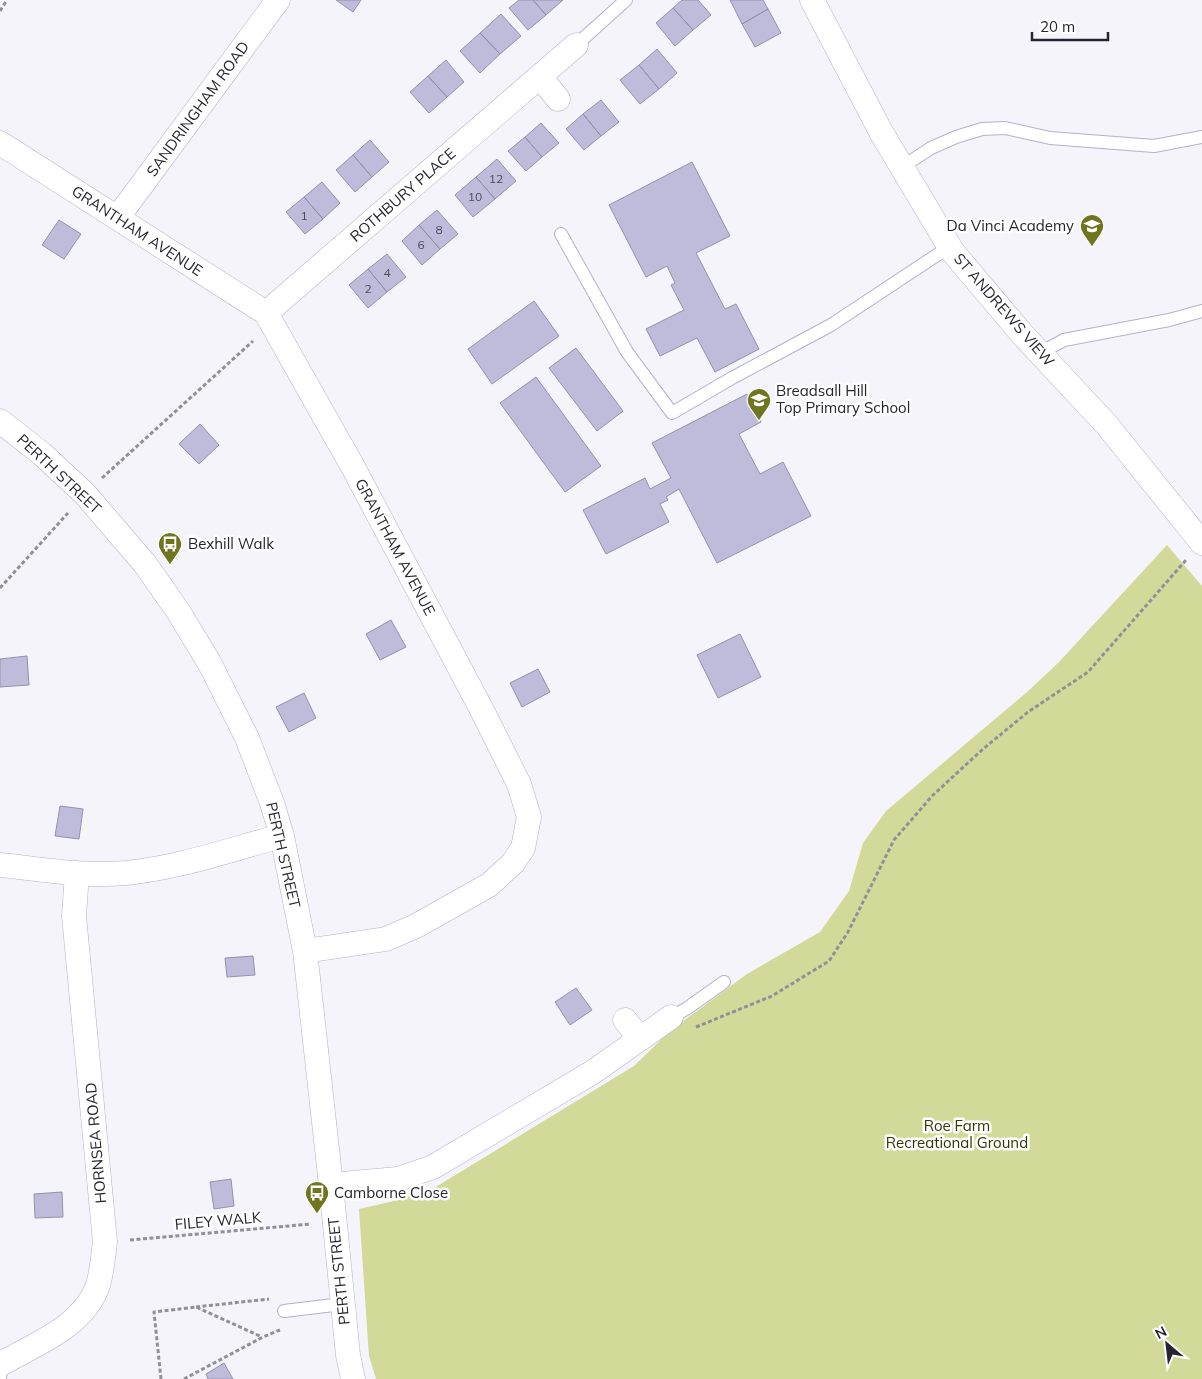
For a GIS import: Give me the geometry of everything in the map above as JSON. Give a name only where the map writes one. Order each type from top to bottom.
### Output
[{"type":"street","name":"SANDRINGHAM ROAD","points":[[118,217],[278,0]]},
{"type":"street","name":"ST ANDREWS VIEW","points":[[812,0],[881,132],[949,247],[1040,353],[1106,424],[1202,542]]},
{"type":"street","name":"ROTHBURY PLACE","points":[[269,319],[576,45]]},
{"type":"street","points":[[540,77],[558,99]]},
{"type":"street","name":"GRANTHAM AVENUE","points":[[0,143],[118,217],[269,319],[358,475],[519,784],[529,817],[522,848],[512,864],[490,885],[416,926],[386,939],[304,951]]},
{"type":"street","name":"PERTH STREET","points":[[0,421],[42,454],[85,494],[145,564],[178,611],[210,664],[246,738],[272,803],[282,836],[304,951],[331,1185],[342,1304],[353,1379]]},
{"type":"street","points":[[0,865],[77,873],[125,873],[170,866],[282,836]]},
{"type":"street","name":"HORNSEA ROAD","points":[[0,1371],[66,1327],[83,1311],[97,1287],[105,1242],[74,916],[77,873]]},
{"type":"street","points":[[625,1020],[640,1039]]},
{"type":"street","points":[[331,1185],[398,1179],[433,1167],[593,1072],[640,1039],[680,1024]]},
{"type":"lane","points":[[576,45],[626,0]]},
{"type":"lane","points":[[902,167],[931,148],[956,137],[982,129],[1005,128],[1050,138],[1154,146],[1202,137]]},
{"type":"lane","points":[[560,234],[627,352],[672,413],[732,378],[831,326],[949,247]]},
{"type":"lane","points":[[1040,353],[1064,340],[1169,320],[1202,311]]},
{"type":"lane","points":[[680,1024],[686,1009],[724,982]]},
{"type":"lane","points":[[284,1311],[342,1304]]},
{"type":"path","points":[[0,10],[7,0]]},
{"type":"path","points":[[0,588],[85,494],[269,319]]},
{"type":"path","points":[[680,1024],[772,996],[829,961],[848,932],[894,840],[932,796],[1028,712],[1088,672],[1202,542]]},
{"type":"path","name":"FILEY WALK","points":[[105,1242],[334,1222]]},
{"type":"path","points":[[161,1379],[154,1312],[281,1298],[284,1311]]},
{"type":"path","points":[[184,1379],[263,1338],[196,1307]]},
{"type":"green space","name":"Roe Farm Recreational Ground","points":[[1167,545],[1202,586],[1202,1379],[376,1379],[369,1356],[359,1209],[394,1201],[434,1188],[634,1066],[671,1030],[747,974],[820,932],[849,891],[863,843],[886,811],[1026,693],[1059,662]]},
{"type":"building","points":[[336,0],[361,0],[353,12]]},
{"type":"building","points":[[519,0],[533,0],[546,15],[528,30],[509,8]]},
{"type":"building","points":[[533,0],[563,0],[546,15]]},
{"type":"building","points":[[682,0],[698,0],[711,15],[693,30],[673,8]]},
{"type":"building","points":[[730,0],[763,0],[768,9],[742,24]]},
{"type":"building","points":[[673,8],[693,30],[675,46],[656,23]]},
{"type":"building","points":[[768,9],[781,33],[755,47],[742,24]]},
{"type":"building","points":[[501,14],[521,36],[500,54],[480,33]]},
{"type":"building","points":[[480,33],[500,54],[480,73],[460,51]]},
{"type":"building","points":[[657,49],[677,73],[659,89],[639,65]]},
{"type":"building","points":[[446,60],[464,82],[447,97],[428,76]]},
{"type":"building","points":[[639,65],[659,89],[640,104],[620,80]]},
{"type":"building","points":[[428,76],[447,97],[429,113],[410,92]]},
{"type":"building","points":[[601,100],[619,122],[601,136],[583,114]]},
{"type":"building","points":[[583,114],[601,136],[584,150],[566,129]]},
{"type":"building","points":[[541,123],[559,143],[542,157],[525,137]]},
{"type":"building","points":[[525,137],[542,157],[526,171],[508,151]]},
{"type":"building","points":[[370,140],[389,162],[372,177],[353,155]]},
{"type":"building","points":[[353,155],[372,177],[355,192],[336,170]]},
{"type":"building","points":[[497,159],[516,181],[495,199],[476,177]]},
{"type":"building","points":[[692,162],[730,236],[696,253],[725,309],[736,304],[759,349],[715,372],[697,338],[660,356],[646,329],[684,310],[671,285],[675,283],[667,266],[646,277],[609,205]]},
{"type":"building","points":[[476,177],[495,199],[473,217],[455,195]]},
{"type":"building","points":[[322,182],[340,203],[323,219],[304,197]]},
{"type":"building","points":[[304,197],[323,219],[305,234],[286,212]]},
{"type":"building","points":[[437,210],[458,234],[440,249],[419,225]]},
{"type":"building","points":[[59,220],[81,234],[64,259],[42,245]]},
{"type":"building","points":[[419,225],[440,249],[422,265],[402,241]]},
{"type":"building","points":[[387,254],[406,277],[387,292],[368,269]]},
{"type":"building","points":[[368,269],[387,292],[368,308],[349,285]]},
{"type":"building","points":[[534,301],[559,336],[492,384],[468,349]]},
{"type":"building","points":[[576,348],[623,411],[597,431],[549,368]]},
{"type":"building","points":[[536,377],[601,466],[565,492],[500,403]]},
{"type":"building","points":[[747,394],[761,422],[739,434],[760,474],[783,462],[811,516],[717,563],[679,489],[666,497],[668,500],[660,504],[669,522],[606,554],[583,510],[645,478],[650,489],[671,478],[652,443]]},
{"type":"building","points":[[200,424],[219,445],[199,464],[179,444]]},
{"type":"building","points":[[391,620],[406,647],[380,660],[366,634]]},
{"type":"building","points":[[740,634],[761,677],[718,698],[697,655]]},
{"type":"building","points":[[27,656],[29,685],[0,687],[0,659]]},
{"type":"building","points":[[538,669],[550,692],[522,707],[510,683]]},
{"type":"building","points":[[304,693],[316,718],[289,732],[276,707]]},
{"type":"building","points":[[60,806],[83,809],[79,839],[55,836]]},
{"type":"building","points":[[253,956],[255,975],[227,977],[225,958]]},
{"type":"building","points":[[576,988],[592,1010],[570,1025],[555,1002]]},
{"type":"building","points":[[231,1179],[234,1206],[214,1209],[210,1182]]},
{"type":"building","points":[[62,1192],[63,1217],[35,1218],[34,1194]]},
{"type":"building","points":[[224,1363],[233,1379],[208,1379],[206,1374]]},
{"type":"place","name":"Da Vinci Academy","points":[[1092,247]]},
{"type":"place","name":"Breadsall Hill Top Primary School","points":[[759,421]]},
{"type":"place","name":"Bexhill Walk","points":[[170,565]]},
{"type":"place","name":"Camborne Close","points":[[317,1214]]}]
